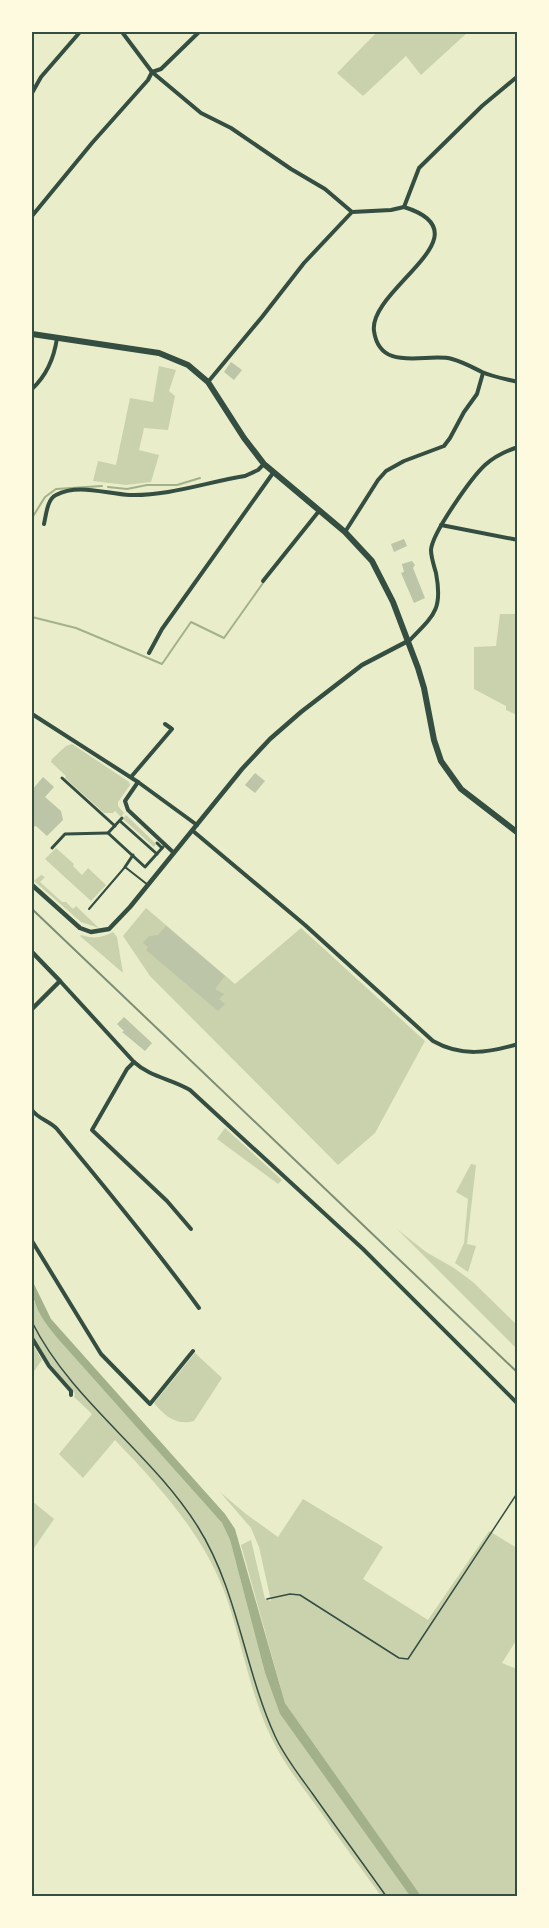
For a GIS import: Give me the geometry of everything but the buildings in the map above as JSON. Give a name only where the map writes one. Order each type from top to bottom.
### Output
[{"type":"main road","points":[[32,334],[170,356],[188,365],[208,382],[244,438],[264,464],[345,532],[377,569],[408,641],[424,688],[434,740],[441,762],[461,789],[518,833]]},
{"type":"street","points":[[32,93],[41,77],[80,32]]},
{"type":"street","points":[[122,32],[152,72],[201,113],[231,128],[325,189],[352,212],[404,207],[418,211],[427,219],[436,237],[427,255],[380,309],[375,324],[377,341],[382,349],[391,355],[405,359],[451,358],[483,373],[518,382]]},
{"type":"street","points":[[32,216],[148,80],[152,72],[161,69],[199,32]]},
{"type":"street","points":[[404,207],[419,168],[482,106],[517,78]]},
{"type":"street","points":[[208,382],[304,263],[352,212]]},
{"type":"street","points":[[32,389],[47,372],[54,355],[57,338]]},
{"type":"street","points":[[345,532],[386,471],[404,461],[437,449],[450,438],[477,394],[483,373]]},
{"type":"street","points":[[32,885],[72,923],[91,932],[102,932],[114,925],[242,769],[270,739],[362,665],[408,641],[430,618],[439,603],[431,550],[441,525],[486,464],[518,447]]},
{"type":"street","points":[[44,524],[49,503],[57,494],[87,490],[129,495],[151,494],[245,476],[258,470],[264,464]]},
{"type":"street","points":[[149,653],[162,629],[273,473]]},
{"type":"street","points":[[263,581],[319,511]]},
{"type":"street","points":[[441,525],[518,540]]},
{"type":"street","points":[[32,714],[131,777],[197,825]]},
{"type":"street","points":[[131,777],[172,729],[165,724]]},
{"type":"street","points":[[62,778],[115,826]]},
{"type":"street","points":[[138,782],[125,801],[128,810],[174,853]]},
{"type":"street","points":[[108,833],[121,819],[157,854]]},
{"type":"street","points":[[192,831],[319,937],[433,1041],[459,1052],[481,1053],[518,1044]]},
{"type":"street","points":[[52,848],[65,834],[108,833],[145,867],[162,848],[157,843]]},
{"type":"street","points":[[125,867],[133,855]]},
{"type":"street","points":[[32,952],[134,1062],[146,1072],[177,1082],[190,1090],[363,1249],[518,1404]]},
{"type":"street","points":[[32,1009],[60,981]]},
{"type":"street","points":[[134,1062],[127,1069],[92,1130],[160,1194],[190,1229]]},
{"type":"street","points":[[32,1110],[55,1127],[150,1242],[199,1308]]},
{"type":"street","points":[[32,1241],[101,1354],[150,1404],[193,1352]]},
{"type":"street","points":[[32,1338],[49,1366],[71,1391],[71,1395]]},
{"type":"lane","points":[[89,909],[125,867],[148,885]]},
{"type":"path","points":[[32,1323],[60,1369],[177,1498],[199,1528],[225,1580],[275,1738],[386,1896]]},
{"type":"path","points":[[267,1599],[290,1594],[300,1595],[399,1658],[408,1659],[518,1491]]},
{"type":"shaded area","points":[[377,32],[468,32],[421,75],[406,56],[363,96],[337,73]]},
{"type":"shaded area","points":[[159,366],[176,370],[169,391],[175,396],[168,430],[144,428],[139,450],[159,455],[151,482],[126,485],[93,481],[98,461],[116,465],[130,398],[153,402]]},
{"type":"shaded area","points":[[500,614],[517,614],[517,715],[506,710],[506,706],[474,689],[474,647],[496,646]]},
{"type":"shaded area","points":[[72,744],[129,782],[130,785],[118,802],[118,806],[124,813],[121,817],[115,811],[104,813],[65,778],[66,776],[51,762],[66,746]]},
{"type":"shaded area","points":[[126,815],[156,844],[154,847],[123,819]]},
{"type":"shaded area","points":[[56,848],[74,864],[73,866],[82,875],[88,868],[106,885],[91,901],[45,859]]},
{"type":"shaded area","points":[[41,875],[45,877],[40,882],[62,902],[66,902],[73,909],[76,906],[99,928],[81,922],[34,881]]},
{"type":"shaded area","points":[[146,908],[235,984],[301,928],[425,1041],[375,1133],[338,1165],[150,976],[123,936]]},
{"type":"shaded area","points":[[113,932],[117,937],[123,973],[80,936],[97,937]]},
{"type":"shaded area","points":[[225,1128],[282,1180],[278,1184],[217,1139]]},
{"type":"shaded area","points":[[471,1164],[476,1165],[467,1244],[476,1246],[468,1272],[455,1263],[464,1243],[468,1199],[456,1192]]},
{"type":"shaded area","points":[[397,1229],[426,1252],[473,1282],[517,1325],[517,1349]]},
{"type":"shaded area","points":[[32,1280],[51,1319],[225,1514],[235,1529],[285,1703],[421,1896],[410,1896],[280,1714],[265,1673],[230,1540],[222,1523],[53,1333],[36,1305]]},
{"type":"shaded area","points":[[32,1297],[38,1310],[59,1340],[222,1523],[230,1540],[265,1673],[280,1714],[410,1896],[381,1896],[280,1754],[257,1702],[218,1576],[194,1534],[165,1495],[115,1440],[83,1478],[59,1454],[92,1414],[74,1397],[75,1394],[48,1361],[32,1334]]},
{"type":"shaded area","points":[[32,1343],[42,1360],[32,1374]]},
{"type":"shaded area","points":[[195,1353],[222,1378],[194,1421],[176,1421],[162,1412],[154,1403]]},
{"type":"shaded area","points":[[220,1492],[278,1537],[303,1499],[383,1547],[363,1579],[428,1620],[489,1531],[517,1548],[517,1639],[502,1663],[517,1669],[517,1896],[420,1895],[285,1703],[241,1545],[251,1540],[265,1599],[271,1601],[259,1547],[251,1528]]},
{"type":"shaded area","points":[[32,1501],[54,1519],[32,1551]]},
{"type":"waterway","points":[[108,487],[127,489],[147,485],[177,485],[200,478]]},
{"type":"waterway","points":[[32,518],[45,497],[56,489],[102,486]]},
{"type":"waterway","points":[[32,617],[76,628],[162,664],[191,622],[224,638],[263,583]]},
{"type":"railway","points":[[32,909],[518,1373]]}]
